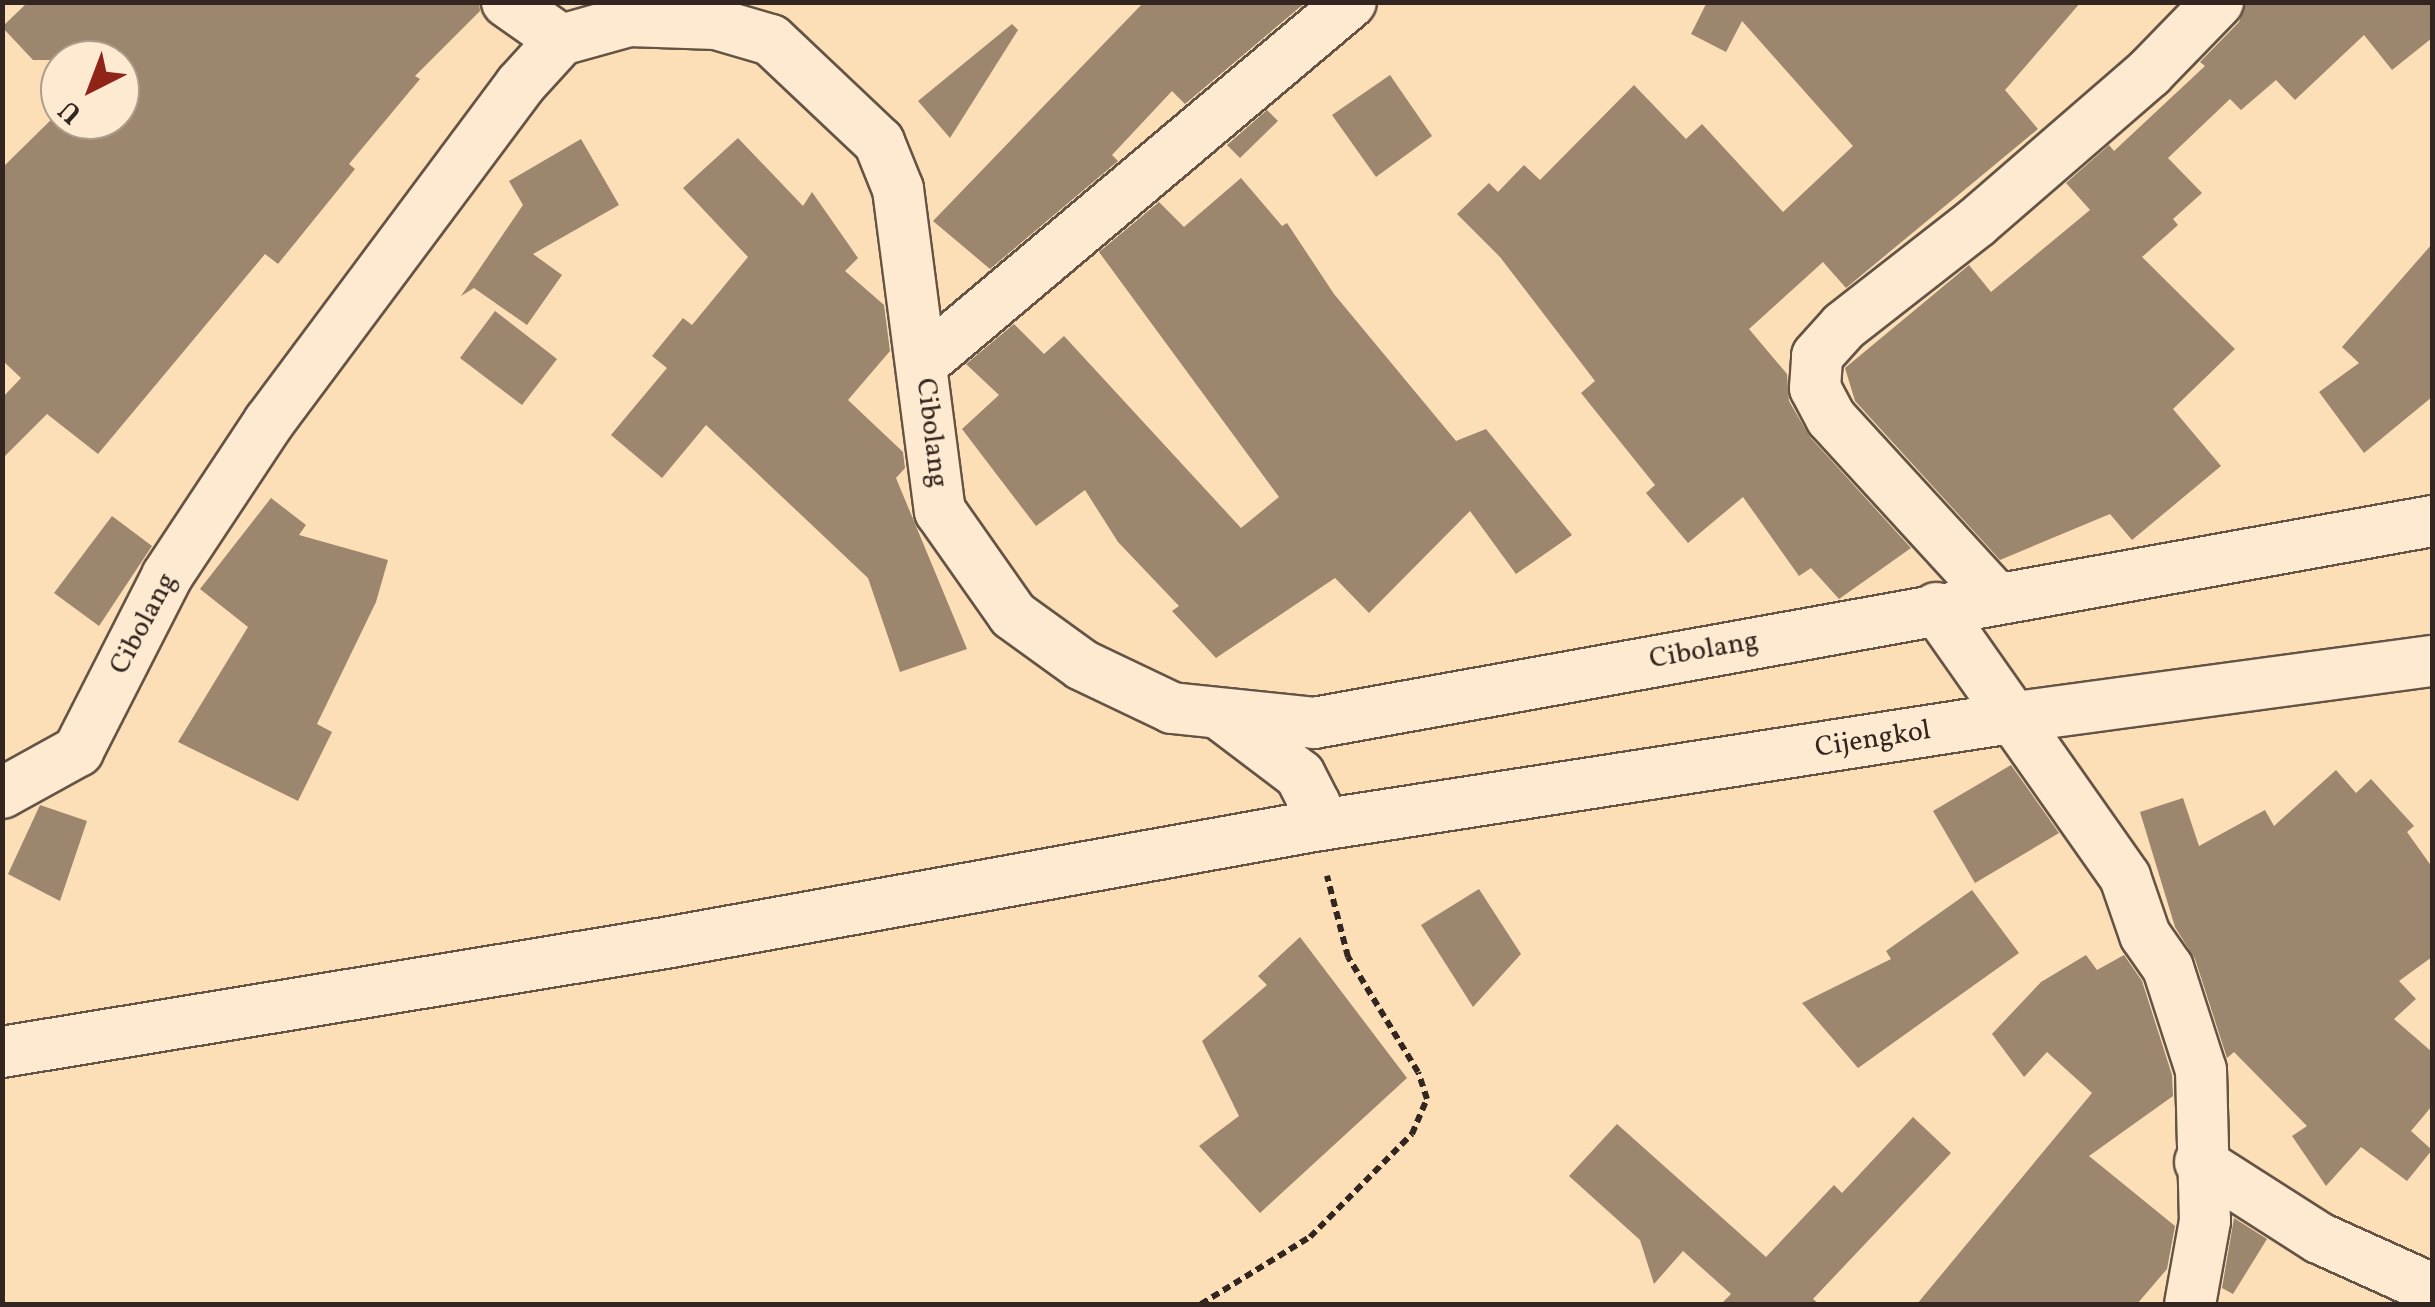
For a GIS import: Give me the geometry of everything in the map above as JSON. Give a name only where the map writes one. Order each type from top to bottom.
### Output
[{"type":"street","points":[[507,2],[562,40]]},
{"type":"street","points":[[922,364],[1351,2]]},
{"type":"street","points":[[1996,598],[1832,418],[1815,388],[1817,356],[1844,326],[1977,222],[2149,73],[2218,2]]},
{"type":"street","name":"Cibolang","points":[[2,793],[78,751],[166,576],[269,422],[446,178],[562,40],[628,21],[716,24],[772,40],[879,142],[898,189],[940,511],[1013,615],[1082,665],[1172,708],[1314,723],[1936,608],[2432,522]]},
{"type":"street","points":[[1936,608],[2017,717],[2125,876],[2145,935],[2168,968],[2201,1070],[2204,1221],[2190,1304]]},
{"type":"street","name":"Cijengkol","points":[[2,1052],[665,943],[1314,826],[2017,717],[2432,661]]},
{"type":"street","points":[[1220,714],[1300,775],[1311,790],[1314,826]]},
{"type":"street","points":[[2200,1162],[2319,1238],[2432,1288]]},
{"type":"path","points":[[1201,1304],[1310,1238],[1412,1134],[1427,1099],[1418,1072],[1386,1029],[1348,956],[1314,826]]},
{"type":"building","points":[[28,2],[479,2],[480,11],[415,76],[420,79],[349,164],[355,169],[278,264],[265,254],[98,454],[47,414],[2,459],[2,398],[21,378],[2,360],[2,168],[40,131],[40,140],[140,140],[140,40],[40,40],[40,60],[33,60],[2,27]]},
{"type":"building","points":[[1144,2],[1306,2],[1185,104],[1172,91],[1112,155],[1118,161],[990,269],[933,221]]},
{"type":"building","points":[[1707,2],[2081,2],[2005,90],[2038,129],[1846,288],[1823,262],[1749,329],[1787,374],[1789,401],[1810,437],[1911,548],[1839,599],[1811,568],[1799,576],[1743,497],[1688,543],[1646,493],[1655,485],[1581,393],[1595,381],[1500,257],[1457,214],[1489,183],[1498,192],[1524,165],[1540,180],[1634,85],[1686,139],[1702,124],[1783,212],[1853,146],[1742,21],[1726,52],[1691,34]]},
{"type":"building","points":[[2246,2],[2432,2],[2432,38],[2392,70],[2364,35],[2295,100],[2276,80],[2241,110],[2230,99],[2168,158],[2202,193],[2173,219],[2178,225],[2142,257],[2235,349],[2173,409],[2221,466],[2132,540],[2110,514],[2000,560],[1855,401],[1845,368],[1969,265],[1991,292],[2090,210],[2066,183],[2109,145],[2114,151],[2205,66],[2200,62],[2239,22]]},
{"type":"building","points":[[1012,24],[1018,30],[950,138],[918,101]]},
{"type":"building","points":[[1390,75],[1432,136],[1376,177],[1332,115]]},
{"type":"building","points":[[1267,110],[1278,121],[1240,158],[1227,145]]},
{"type":"building","points":[[738,138],[803,206],[812,192],[858,258],[845,271],[884,305],[890,351],[848,400],[903,452],[905,468],[896,478],[967,649],[900,672],[868,578],[706,425],[662,478],[611,435],[667,368],[652,356],[683,318],[692,325],[748,257],[683,188]]},
{"type":"building","points":[[581,139],[619,205],[533,254],[562,275],[527,325],[474,288],[461,296],[523,205],[509,181]]},
{"type":"building","points":[[1241,178],[1282,226],[1287,223],[1334,294],[1456,441],[1486,429],[1572,535],[1516,574],[1470,511],[1369,613],[1335,578],[1216,658],[1172,611],[1179,606],[1118,542],[1085,490],[1036,526],[962,429],[999,395],[966,364],[1014,324],[1044,354],[1064,336],[1241,528],[1279,497],[1099,252],[1159,202],[1184,227]]},
{"type":"building","points":[[2432,244],[2432,397],[2364,453],[2319,392],[2359,363],[2342,347]]},
{"type":"building","points":[[495,311],[557,359],[522,405],[460,358]]},
{"type":"building","points":[[271,498],[306,525],[299,535],[388,560],[376,602],[317,724],[332,732],[298,801],[178,742],[248,627],[200,589]]},
{"type":"building","points":[[112,516],[152,546],[99,626],[54,593]]},
{"type":"building","points":[[2011,765],[2059,833],[1975,883],[1933,811]]},
{"type":"building","points":[[2336,770],[2356,793],[2371,779],[2414,826],[2407,832],[2432,867],[2432,957],[2399,981],[2416,999],[2394,1019],[2432,1052],[2432,1106],[2411,1131],[2432,1150],[2407,1181],[2361,1147],[2326,1186],[2292,1136],[2307,1126],[2234,1052],[2227,1058],[2195,959],[2175,927],[2140,812],[2183,798],[2199,846],[2265,810],[2274,826]]},
{"type":"building","points":[[40,805],[87,821],[60,901],[8,874]]},
{"type":"building","points":[[1479,889],[1521,954],[1473,1007],[1421,925]]},
{"type":"building","points":[[1972,890],[2019,953],[1858,1068],[1802,1003],[1891,959],[1886,951]]},
{"type":"building","points":[[1300,937],[1407,1078],[1260,1213],[1199,1146],[1239,1116],[1202,1041],[1267,985],[1258,976]]},
{"type":"building","points":[[2086,955],[2097,970],[2124,955],[2142,981],[2172,1075],[2173,1096],[2089,1156],[2175,1226],[2167,1269],[2137,1304],[1917,1304],[2092,1093],[2047,1052],[2024,1077],[1992,1034],[2041,982]]},
{"type":"building","points":[[1913,1117],[1951,1153],[1813,1299],[1819,1304],[1721,1304],[1731,1294],[1683,1251],[1654,1284],[1640,1240],[1569,1176],[1617,1124],[1766,1257],[1834,1185],[1842,1193]]},
{"type":"building","points":[[2234,1218],[2267,1239],[2233,1294],[2222,1288]]}]
